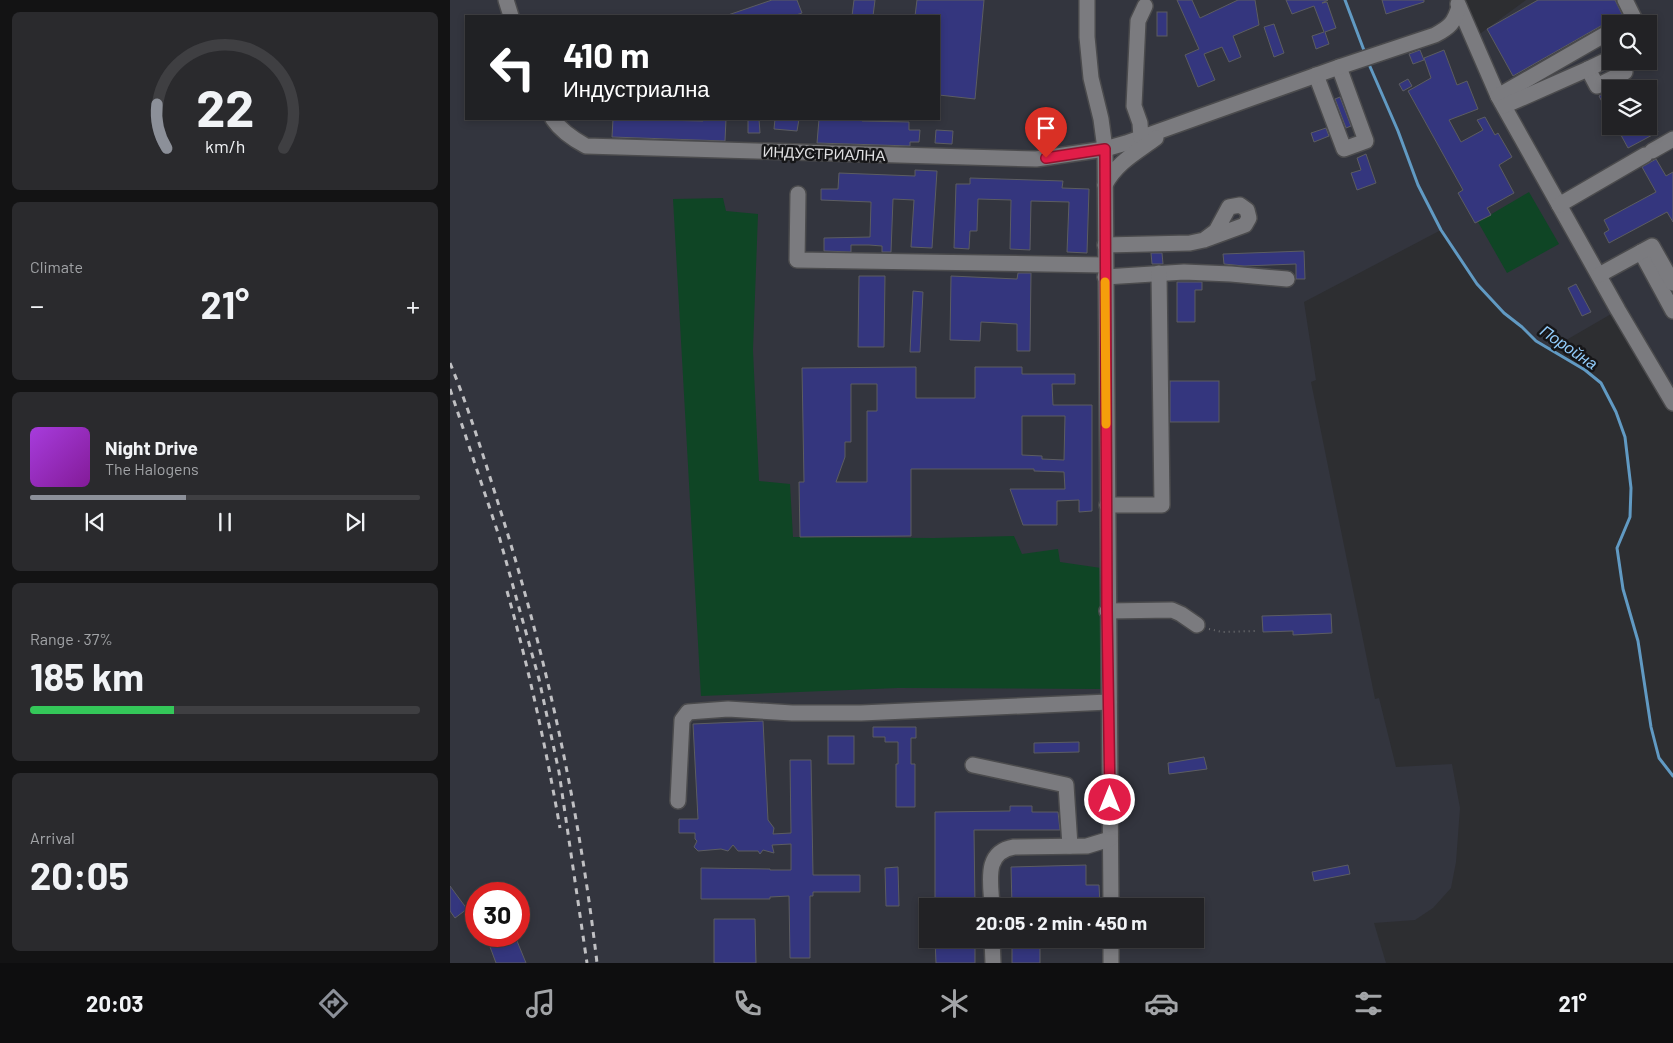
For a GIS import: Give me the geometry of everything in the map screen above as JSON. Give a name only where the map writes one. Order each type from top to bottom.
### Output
[{"type":"street","points":[[506,0],[511,15]]},
{"type":"street","points":[[1087,0],[1087,37],[1091,78],[1101,119],[1105,149],[1107,610],[1111,898]]},
{"type":"street","points":[[1625,0],[1632,15]]},
{"type":"street","points":[[1435,35],[1446,29],[1454,21],[1458,4]]},
{"type":"street","points":[[1458,4],[1501,101],[1673,403]]},
{"type":"street","points":[[1141,138],[1140,123],[1134,106],[1138,21],[1145,6]]},
{"type":"street","points":[[1105,185],[1111,173],[1126,159],[1175,126],[1316,75],[1435,35],[1451,31],[1460,32],[1473,39]]},
{"type":"street","points":[[1501,101],[1602,37]]},
{"type":"street","points":[[1501,101],[1588,70],[1602,63]]},
{"type":"street","points":[[1316,75],[1344,149],[1352,147],[1366,141],[1339,67]]},
{"type":"street","points":[[1588,70],[1597,86],[1626,72],[1625,70]]},
{"type":"street","name":"ИНДУСТРИАЛНА","points":[[554,120],[571,138],[586,146],[1036,159],[1105,149],[1175,126]]},
{"type":"street","points":[[1559,205],[1673,139]]},
{"type":"street","points":[[798,194],[796,260],[1159,273],[1184,272],[1231,274],[1287,280]]},
{"type":"street","points":[[1105,245],[1204,240]]},
{"type":"street","points":[[1599,275],[1652,246],[1673,283]]},
{"type":"street","points":[[1641,252],[1673,312]]},
{"type":"street","points":[[1107,505],[1162,505],[1159,273]]},
{"type":"street","points":[[1107,610],[1172,610],[1197,625]]},
{"type":"street","points":[[678,801],[682,720],[688,712],[728,709],[792,713],[861,713],[1109,702]]},
{"type":"street","points":[[973,765],[1066,785],[1070,846]]},
{"type":"street","points":[[992,898],[992,865],[1000,852],[1007,848],[1087,846],[1110,839]]},
{"type":"street","points":[[992,948],[992,963]]},
{"type":"street","points":[[1111,948],[1111,963]]},
{"type":"path","points":[[1197,625],[1222,632],[1256,631]]},
{"type":"shaded area","points":[[450,0],[1457,0],[1473,39],[1526,0],[1673,0],[1673,403],[1618,310],[1549,350],[1504,313],[1477,284],[1441,230],[1304,302],[1316,380],[1311,382],[1375,699],[1379,698],[1396,767],[1452,764],[1460,808],[1456,862],[1451,888],[1433,908],[1415,920],[1374,923],[1386,963],[450,963]]},
{"type":"green space","points":[[1529,192],[1559,244],[1507,273],[1478,222]]},
{"type":"green space","points":[[723,198],[726,211],[758,214],[753,350],[759,481],[790,484],[793,537],[934,538],[1014,536],[1022,554],[1058,549],[1060,562],[1101,568],[1102,689],[898,688],[701,696],[673,199]]},
{"type":"building","points":[[772,0],[797,0],[802,13],[796,15],[728,15]]},
{"type":"building","points":[[854,0],[875,0],[873,15],[852,15]]},
{"type":"building","points":[[917,0],[984,0],[975,99],[940,95],[940,15],[915,15]]},
{"type":"building","points":[[1177,0],[1192,0],[1200,18],[1238,0],[1255,0],[1259,25],[1233,36],[1241,57],[1229,62],[1222,47],[1204,54],[1215,80],[1198,87],[1185,55],[1199,49]]},
{"type":"building","points":[[1286,0],[1328,0],[1322,3],[1327,2],[1336,28],[1325,32],[1329,44],[1316,49],[1312,36],[1324,32],[1314,6],[1292,14]]},
{"type":"building","points":[[1382,0],[1424,0],[1424,2],[1386,14]]},
{"type":"building","points":[[1538,0],[1615,0],[1622,14],[1602,15],[1602,25],[1513,76],[1487,29]]},
{"type":"building","points":[[1157,12],[1167,12],[1167,36],[1157,36]]},
{"type":"building","points":[[1274,24],[1284,53],[1274,57],[1264,27]]},
{"type":"building","points":[[1420,50],[1424,60],[1413,64],[1409,54]]},
{"type":"building","points":[[1444,50],[1457,85],[1467,81],[1478,109],[1449,120],[1461,142],[1483,130],[1477,120],[1485,117],[1495,135],[1498,133],[1512,157],[1499,165],[1514,193],[1487,208],[1491,215],[1475,223],[1458,193],[1463,190],[1408,91],[1431,78],[1424,58]]},
{"type":"building","points":[[1408,79],[1412,86],[1403,91],[1399,84]]},
{"type":"building","points":[[1340,97],[1351,126],[1346,128],[1335,99]]},
{"type":"building","points":[[613,120],[726,120],[725,141],[612,137]]},
{"type":"building","points":[[748,120],[759,120],[760,133],[748,133]]},
{"type":"building","points":[[775,120],[799,120],[797,131],[774,129]]},
{"type":"building","points":[[819,120],[909,122],[909,130],[920,130],[919,142],[910,142],[910,146],[817,143]]},
{"type":"building","points":[[1326,128],[1329,136],[1314,142],[1311,133]]},
{"type":"building","points":[[936,130],[953,131],[952,144],[935,143]]},
{"type":"building","points":[[1621,135],[1652,135],[1628,148]]},
{"type":"building","points":[[1366,154],[1376,183],[1357,190],[1351,173],[1361,170],[1357,158]]},
{"type":"building","points":[[1656,159],[1666,176],[1673,172],[1673,222],[1667,212],[1609,243],[1604,233],[1609,230],[1604,220],[1656,192],[1642,167]]},
{"type":"building","points":[[915,170],[937,171],[932,248],[911,247],[914,200],[893,199],[891,252],[882,252],[882,246],[869,245],[851,245],[851,252],[824,251],[824,238],[870,237],[871,202],[821,200],[821,189],[838,189],[839,173],[915,176]]},
{"type":"building","points":[[970,178],[1063,181],[1062,188],[1089,189],[1087,253],[1067,252],[1069,202],[1031,201],[1030,250],[1010,249],[1011,200],[978,199],[977,231],[970,231],[969,249],[954,248],[956,184],[970,184]]},
{"type":"building","points":[[1304,251],[1305,279],[1296,279],[1296,264],[1244,266],[1224,264],[1223,254]]},
{"type":"building","points":[[1151,253],[1162,253],[1163,264],[1152,264]]},
{"type":"building","points":[[1018,273],[1031,273],[1030,351],[1017,351],[1017,324],[981,322],[980,341],[950,340],[951,276],[1017,279]]},
{"type":"building","points":[[859,276],[885,276],[884,347],[858,347]]},
{"type":"building","points":[[1177,282],[1202,282],[1202,290],[1195,290],[1195,322],[1177,322]]},
{"type":"building","points":[[1576,284],[1591,312],[1582,316],[1568,288]]},
{"type":"building","points":[[913,291],[923,292],[920,352],[910,352]]},
{"type":"building","points":[[916,367],[916,398],[975,398],[975,367],[1022,367],[1022,374],[1075,374],[1075,384],[1052,384],[1053,405],[1092,405],[1092,511],[1079,512],[1079,500],[1057,501],[1057,525],[1023,525],[1010,489],[1065,489],[1064,472],[1034,471],[1034,469],[911,469],[911,536],[800,537],[799,482],[804,482],[802,368]],"holes":[[[851,384],[877,384],[877,411],[867,411],[867,482],[836,482],[845,457],[845,442],[851,442]],[[1022,416],[1065,416],[1064,460],[1042,459],[1042,456],[1022,455]]]},
{"type":"building","points":[[1170,381],[1219,381],[1219,422],[1170,422]]},
{"type":"building","points":[[1331,614],[1332,633],[1293,635],[1293,631],[1263,632],[1262,616]]},
{"type":"building","points":[[763,721],[768,820],[774,828],[773,834],[791,833],[790,760],[811,760],[813,875],[860,875],[860,892],[813,892],[813,896],[810,896],[810,958],[790,958],[789,896],[770,897],[770,899],[701,899],[701,868],[791,870],[791,844],[772,845],[774,853],[763,850],[760,854],[758,851],[738,851],[733,845],[728,851],[721,849],[698,851],[694,847],[697,841],[695,833],[679,833],[679,819],[698,819],[693,724]]},
{"type":"building","points":[[873,727],[916,727],[916,738],[911,738],[911,764],[915,764],[915,807],[896,807],[898,742],[885,742],[885,737],[873,737]]},
{"type":"building","points":[[828,736],[854,736],[854,764],[828,764]]},
{"type":"building","points":[[1079,742],[1079,752],[1034,753],[1034,743]]},
{"type":"building","points":[[1204,757],[1207,769],[1169,774],[1168,763]]},
{"type":"building","points":[[1010,806],[1032,806],[1032,812],[1058,812],[1060,830],[974,830],[975,898],[935,898],[935,812],[1010,811]]},
{"type":"building","points":[[1086,865],[1086,885],[1099,885],[1100,898],[1012,898],[1011,867]]},
{"type":"building","points":[[1348,865],[1350,874],[1314,881],[1312,872]]},
{"type":"building","points":[[898,867],[899,906],[886,906],[885,868]]},
{"type":"building","points":[[450,886],[465,906],[465,910],[455,918],[450,911]]},
{"type":"building","points":[[714,919],[755,919],[756,963],[714,963]]},
{"type":"building","points":[[490,947],[519,947],[526,963],[496,963]]},
{"type":"building","points":[[935,948],[975,948],[975,963],[936,963]]},
{"type":"building","points":[[1012,948],[1040,948],[1040,963],[1012,963]]},
{"type":"waterway","name":"Поройна","points":[[1345,0],[1365,53]]},
{"type":"waterway","name":"Поройна","points":[[1368,62],[1398,131],[1418,185],[1441,230],[1477,284],[1504,313],[1536,341],[1585,370],[1601,383],[1616,412],[1625,437],[1631,488],[1630,517],[1617,548],[1623,589],[1638,641],[1651,727],[1659,758],[1673,776]]},
{"type":"railway","points":[[450,363],[470,416],[499,506],[532,618],[546,675],[581,847],[597,963]]},
{"type":"railway","points":[[450,389],[499,536],[539,679],[559,772],[587,963]]},
{"type":"railway","points":[[507,591],[523,650],[560,828]]},
{"type":"slow traffic","points":[[1105,282],[1106,424]]},
{"type":"route","points":[[1046,158],[1105,149],[1107,610],[1110,800]]}]
